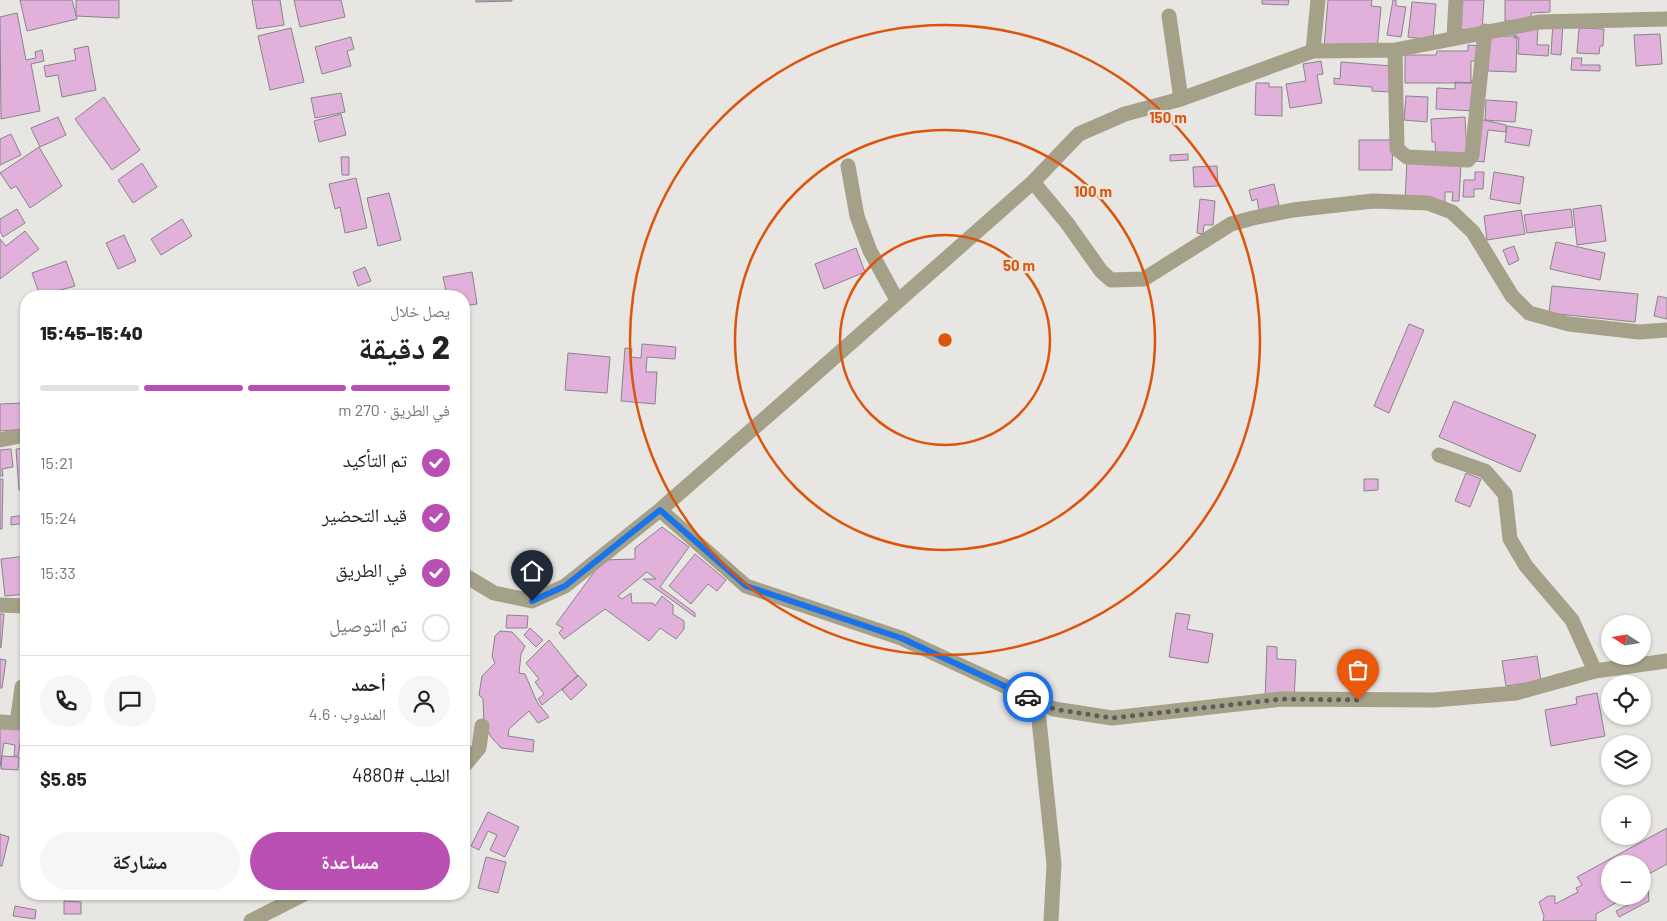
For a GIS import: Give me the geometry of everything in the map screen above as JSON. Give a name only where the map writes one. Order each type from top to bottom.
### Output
[{"type":"street","points":[[1314,51],[1318,0]]},
{"type":"street","points":[[1454,38],[1456,0]]},
{"type":"street","points":[[1169,16],[1181,99]]},
{"type":"street","points":[[470,579],[494,593],[532,601],[565,586],[660,510],[1033,182],[1079,134],[1125,114],[1181,99],[1314,51],[1395,50],[1539,22],[1667,19]]},
{"type":"street","points":[[1395,50],[1397,150],[1407,157],[1468,160],[1472,155],[1485,31]]},
{"type":"street","points":[[848,166],[860,225],[870,251],[897,300]]},
{"type":"street","points":[[1033,182],[1067,222],[1101,271],[1111,280],[1144,279],[1231,224],[1253,218],[1293,210],[1373,201],[1428,203],[1452,212],[1473,232],[1512,296],[1530,313],[1569,324],[1639,332],[1667,330]]},
{"type":"street","points":[[0,440],[20,436]]},
{"type":"street","points":[[1439,455],[1485,471],[1505,494],[1510,539],[1526,566],[1572,620],[1595,671]]},
{"type":"street","points":[[660,510],[746,586],[901,638],[1054,709],[1112,718],[1282,699],[1434,700],[1516,693],[1595,671],[1667,661]]},
{"type":"street","points":[[0,605],[20,606]]},
{"type":"street","points":[[0,722],[17,723],[20,701]]},
{"type":"street","points":[[1037,701],[1054,864],[1051,921]]},
{"type":"street","points":[[470,758],[478,748],[482,726]]},
{"type":"street","points":[[250,921],[292,900]]},
{"type":"building","points":[[20,0],[72,0],[77,19],[27,31]]},
{"type":"building","points":[[76,0],[119,0],[119,18],[76,16]]},
{"type":"building","points":[[252,0],[280,0],[284,25],[257,29]]},
{"type":"building","points":[[294,0],[341,0],[345,17],[300,27]]},
{"type":"building","points":[[476,0],[512,0],[512,1],[476,2]]},
{"type":"building","points":[[1262,0],[1289,0],[1288,5],[1262,4]]},
{"type":"building","points":[[1328,0],[1372,0],[1371,6],[1381,7],[1377,50],[1324,47]]},
{"type":"building","points":[[1393,0],[1396,0],[1396,6],[1406,7],[1401,37],[1387,35]]},
{"type":"building","points":[[1460,0],[1484,0],[1482,31],[1458,29]]},
{"type":"building","points":[[1505,0],[1550,0],[1550,12],[1531,13],[1532,21],[1505,21]]},
{"type":"building","points":[[1412,2],[1436,4],[1433,40],[1408,37]]},
{"type":"building","points":[[17,13],[26,60],[36,58],[35,52],[42,50],[44,61],[31,64],[40,111],[1,119],[0,17]]},
{"type":"building","points":[[1553,22],[1563,23],[1561,55],[1551,54]]},
{"type":"building","points":[[1515,26],[1538,28],[1537,45],[1549,45],[1548,56],[1518,54],[1519,38],[1514,38]]},
{"type":"building","points":[[291,28],[304,82],[270,90],[258,36]]},
{"type":"building","points":[[1579,28],[1604,29],[1603,46],[1600,46],[1599,54],[1577,53]]},
{"type":"building","points":[[1660,34],[1662,64],[1636,66],[1634,35]]},
{"type":"building","points":[[1489,36],[1517,36],[1516,72],[1488,71]]},
{"type":"building","points":[[351,37],[354,49],[347,51],[351,66],[322,74],[315,47]]},
{"type":"building","points":[[1468,45],[1479,46],[1479,61],[1471,61],[1471,83],[1405,83],[1405,55],[1436,55],[1437,51],[1468,51]]},
{"type":"building","points":[[88,46],[96,90],[62,97],[58,75],[46,77],[44,66],[76,60],[74,49]]},
{"type":"building","points":[[1572,58],[1582,58],[1581,65],[1600,65],[1600,71],[1571,70]]},
{"type":"building","points":[[1321,61],[1323,74],[1317,75],[1322,103],[1290,108],[1286,84],[1306,81],[1303,64]]},
{"type":"building","points":[[1341,62],[1392,66],[1390,92],[1372,91],[1372,87],[1334,84],[1334,78],[1340,79]]},
{"type":"building","points":[[1472,80],[1478,81],[1476,111],[1436,109],[1437,88],[1455,89],[1455,82],[1472,83]]},
{"type":"building","points":[[1256,83],[1269,83],[1269,87],[1282,87],[1282,116],[1255,115]]},
{"type":"building","points":[[341,93],[345,112],[315,118],[311,98]]},
{"type":"building","points":[[1406,96],[1428,97],[1427,122],[1404,120]]},
{"type":"building","points":[[104,97],[140,150],[112,170],[75,119]]},
{"type":"building","points":[[1486,100],[1517,102],[1515,122],[1485,120]]},
{"type":"building","points":[[341,114],[346,135],[319,142],[314,121]]},
{"type":"building","points":[[58,117],[66,135],[40,147],[31,128]]},
{"type":"building","points":[[1465,117],[1467,155],[1436,157],[1435,142],[1432,142],[1431,119]]},
{"type":"building","points":[[1479,119],[1506,125],[1506,132],[1488,130],[1484,162],[1474,161]]},
{"type":"building","points":[[1507,126],[1532,130],[1529,146],[1505,142]]},
{"type":"building","points":[[11,134],[21,155],[0,165],[0,139]]},
{"type":"building","points":[[1359,140],[1393,140],[1392,170],[1359,170]]},
{"type":"building","points":[[39,147],[62,186],[30,208],[16,186],[11,189],[0,173]]},
{"type":"building","points":[[1188,154],[1188,160],[1170,161],[1170,155]]},
{"type":"building","points":[[341,157],[349,157],[349,175],[342,175]]},
{"type":"building","points":[[1407,160],[1461,162],[1459,201],[1452,201],[1453,192],[1445,192],[1445,202],[1405,201]]},
{"type":"building","points":[[142,163],[157,187],[133,203],[118,180]]},
{"type":"building","points":[[1217,166],[1218,186],[1194,187],[1193,167]]},
{"type":"building","points":[[1475,172],[1484,172],[1483,189],[1474,189],[1474,197],[1463,197],[1464,180],[1475,180]]},
{"type":"building","points":[[1494,172],[1524,177],[1520,204],[1490,199]]},
{"type":"building","points":[[356,178],[367,228],[345,233],[340,207],[335,209],[329,184]]},
{"type":"building","points":[[1274,184],[1279,205],[1259,210],[1257,199],[1252,201],[1249,190]]},
{"type":"building","points":[[389,193],[401,240],[378,246],[367,198]]},
{"type":"building","points":[[1200,199],[1215,201],[1213,225],[1204,225],[1203,234],[1197,233]]},
{"type":"building","points":[[1601,205],[1606,241],[1577,245],[1573,209]]},
{"type":"building","points":[[17,209],[25,223],[3,237],[0,231],[0,219]]},
{"type":"building","points":[[1571,209],[1573,227],[1527,233],[1524,215]]},
{"type":"building","points":[[1521,210],[1525,234],[1487,240],[1484,216]]},
{"type":"building","points":[[182,219],[192,236],[161,255],[151,239]]},
{"type":"building","points":[[25,231],[39,249],[0,279],[0,239],[6,246]]},
{"type":"building","points":[[124,235],[136,261],[118,269],[106,243]]},
{"type":"building","points":[[1556,242],[1605,253],[1600,280],[1550,269]]},
{"type":"building","points":[[1514,246],[1519,260],[1509,265],[1503,250]]},
{"type":"building","points":[[856,248],[865,272],[824,289],[815,264]]},
{"type":"building","points":[[66,261],[75,286],[61,290],[38,290],[32,273]]},
{"type":"building","points":[[365,267],[371,281],[358,286],[353,272]]},
{"type":"building","points":[[472,272],[477,304],[470,305],[470,290],[446,290],[443,277]]},
{"type":"building","points":[[1552,286],[1638,294],[1635,322],[1549,313]]},
{"type":"building","points":[[1658,296],[1667,298],[1667,319],[1654,316]]},
{"type":"building","points":[[1409,324],[1424,330],[1389,413],[1374,406]]},
{"type":"building","points":[[642,344],[676,347],[675,359],[647,357],[646,372],[657,372],[655,404],[621,401],[625,348],[632,349],[631,357],[641,358]]},
{"type":"building","points":[[568,353],[610,357],[607,393],[565,390]]},
{"type":"building","points":[[1454,401],[1536,435],[1520,472],[1439,437]]},
{"type":"building","points":[[20,403],[20,429],[0,431],[0,404]]},
{"type":"building","points":[[11,449],[13,467],[2,469],[3,476],[0,476],[0,450]]},
{"type":"building","points":[[16,449],[20,449],[20,490],[19,490]]},
{"type":"building","points":[[1466,473],[1481,479],[1470,507],[1455,501]]},
{"type":"building","points":[[0,479],[3,479],[2,529],[0,529]]},
{"type":"building","points":[[1364,479],[1378,479],[1378,490],[1364,491]]},
{"type":"building","points":[[20,516],[20,524],[11,525],[11,517]]},
{"type":"building","points":[[662,527],[689,547],[660,587],[695,613],[695,617],[643,579],[656,579],[647,572],[618,596],[622,599],[631,593],[632,603],[653,603],[655,606],[662,596],[673,605],[673,614],[684,621],[684,629],[676,639],[660,628],[649,641],[605,609],[564,639],[559,633],[563,628],[556,624],[603,560],[635,559],[635,548]]},
{"type":"building","points":[[695,554],[726,580],[717,591],[708,584],[691,604],[669,586]]},
{"type":"building","points":[[20,557],[20,595],[5,596],[1,559]]},
{"type":"building","points":[[1176,613],[1190,615],[1187,629],[1213,634],[1208,663],[1169,657]]},
{"type":"building","points":[[0,614],[4,614],[1,648],[0,647]]},
{"type":"building","points":[[507,615],[528,616],[527,628],[506,628]]},
{"type":"building","points":[[530,628],[543,640],[536,647],[524,635]]},
{"type":"building","points":[[500,631],[512,632],[525,646],[521,654],[519,673],[525,674],[537,702],[549,717],[538,723],[529,711],[509,729],[508,736],[534,740],[533,752],[501,748],[491,737],[484,724],[483,699],[479,695],[482,676],[495,663],[492,657],[495,636]]},
{"type":"building","points":[[549,640],[578,676],[542,705],[538,699],[544,694],[535,682],[539,679],[526,663]]},
{"type":"building","points":[[1267,646],[1277,647],[1277,659],[1296,660],[1294,700],[1265,699]]},
{"type":"building","points":[[1537,656],[1541,681],[1506,686],[1502,661]]},
{"type":"building","points":[[0,659],[6,660],[2,688],[0,688]]},
{"type":"building","points":[[578,675],[587,685],[571,700],[562,690]]},
{"type":"building","points":[[1597,693],[1601,725],[1603,725],[1605,735],[1551,746],[1545,710],[1577,704],[1576,697]]},
{"type":"building","points":[[0,722],[20,725],[18,756],[14,756],[15,745],[4,743],[0,767]]},
{"type":"building","points":[[2,756],[19,757],[18,770],[1,769]]},
{"type":"building","points":[[488,812],[519,827],[505,857],[490,850],[497,835],[488,831],[479,850],[471,846]]},
{"type":"building","points":[[1667,828],[1667,864],[1651,873],[1651,855],[1617,855],[1636,845],[1651,845],[1651,837]]},
{"type":"building","points":[[0,834],[9,837],[2,866],[0,866]]},
{"type":"building","points":[[486,857],[506,862],[498,893],[478,888]]},
{"type":"building","points":[[1601,864],[1601,905],[1612,905],[1596,914],[1596,921],[1543,921],[1544,916],[1539,902],[1548,896],[1555,896],[1555,904],[1578,892],[1576,888],[1582,885],[1577,877]]},
{"type":"building","points":[[64,901],[81,902],[81,914],[64,914]]},
{"type":"building","points":[[1628,905],[1642,905],[1619,917],[1616,911]]},
{"type":"building","points":[[15,906],[36,910],[35,919],[13,916]]},
{"type":"way so far","points":[[1028,697],[1054,709],[1112,718],[1282,699],[1358,700]]},
{"type":"route","points":[[532,601],[565,586],[660,510],[746,586],[901,638],[1028,697]]}]
